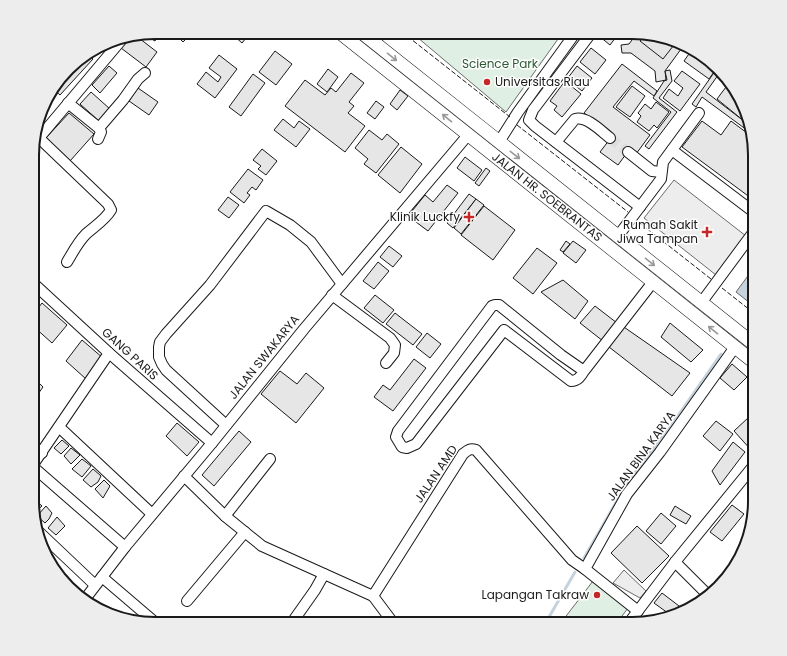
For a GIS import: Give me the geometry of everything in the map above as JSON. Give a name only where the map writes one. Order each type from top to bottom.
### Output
[{"type":"main road","name":"JALAN HR. SOEBRANTAS","points":[[348,39],[748,357]]},
{"type":"main road","name":"JALAN HR. SOEBRANTAS","points":[[380,39],[499,142],[748,340]]},
{"type":"main road","points":[[610,247],[618,236]]},
{"type":"street","points":[[499,142],[518,112],[571,39]]},
{"type":"street","points":[[587,39],[533,110],[529,120],[640,207]]},
{"type":"street","points":[[40,137],[117,46]]},
{"type":"street","points":[[99,128],[123,100],[138,79],[145,73]]},
{"type":"street","points":[[68,103],[99,128],[101,132],[98,139]]},
{"type":"street","points":[[618,236],[661,179],[663,162],[699,113]]},
{"type":"street","points":[[556,142],[575,119],[580,118],[586,120],[610,138]]},
{"type":"street","name":"JALAN SWAKARYA","points":[[87,596],[125,547],[212,443],[332,295],[468,135]]},
{"type":"street","points":[[40,145],[108,204],[112,210],[78,243],[67,262]]},
{"type":"street","points":[[672,150],[748,208]]},
{"type":"street","points":[[628,152],[652,171],[661,172]]},
{"type":"street","points":[[226,425],[166,370],[159,357],[159,347],[160,342],[166,334],[210,285],[266,211],[290,225],[311,242],[342,284]]},
{"type":"street","points":[[701,303],[748,240]]},
{"type":"street","points":[[504,330],[571,381],[575,381],[653,282]]},
{"type":"street","name":"GANG PARIS","points":[[39,289],[109,354],[212,443]]},
{"type":"street","points":[[332,295],[390,338],[395,345],[394,353],[386,363]]},
{"type":"street","points":[[513,317],[416,444],[407,448],[402,446],[396,436],[398,431],[492,306],[499,305],[584,371]]},
{"type":"street","name":"JALAN BINA KARYA","points":[[585,569],[627,494],[660,452],[735,347]]},
{"type":"street","points":[[39,457],[109,354]]},
{"type":"street","points":[[59,427],[152,514]]},
{"type":"street","name":"JALAN AMD","points":[[373,596],[463,454],[472,449],[476,450],[572,560],[585,569]]},
{"type":"street","points":[[225,516],[270,459]]},
{"type":"street","points":[[39,472],[125,547]]},
{"type":"street","points":[[633,617],[675,562],[748,473]]},
{"type":"street","points":[[184,476],[225,516],[262,546],[373,596],[389,617]]},
{"type":"street","points":[[188,602],[245,532]]},
{"type":"street","points":[[45,537],[96,585]]},
{"type":"street","points":[[675,562],[705,592]]},
{"type":"street","points":[[585,569],[638,610]]},
{"type":"street","points":[[296,617],[315,590],[324,574]]},
{"type":"street","points":[[102,577],[148,617]]},
{"type":"green space","name":"Science Park","points":[[419,39],[558,39],[506,112]]},
{"type":"green space","name":"Lapangan Takraw","points":[[593,581],[628,608],[621,617],[565,617]]},
{"type":"shaded area","points":[[674,180],[746,236],[716,275],[644,218]]},
{"type":"shaded area","points":[[748,276],[748,301],[736,292]]},
{"type":"shaded area","points":[[624,570],[646,591],[640,598],[613,583]]},
{"type":"building","points":[[238,39],[245,39],[242,43]]},
{"type":"building","points":[[603,39],[614,39],[610,45]]},
{"type":"building","points":[[633,39],[640,39],[670,45],[681,50],[665,71],[666,80],[656,82],[655,71],[631,53],[622,53],[621,45],[629,44]]},
{"type":"building","points":[[642,39],[647,40],[673,46],[663,59],[640,41]]},
{"type":"building","points":[[141,40],[157,52],[146,67],[121,48],[125,43]]},
{"type":"building","points":[[591,48],[606,60],[595,74],[580,62]]},
{"type":"building","points":[[275,51],[292,64],[276,85],[259,72]]},
{"type":"building","points":[[689,54],[697,58],[714,73],[709,79],[684,61]]},
{"type":"building","points":[[219,55],[237,69],[215,98],[197,84],[206,72],[218,82],[221,77],[209,68]]},
{"type":"building","points":[[91,57],[93,59],[60,95],[57,92],[58,90],[78,68]]},
{"type":"building","points":[[622,64],[657,91],[654,96],[634,81],[613,107],[650,135],[636,154],[629,150],[618,165],[600,152],[613,135],[584,113]]},
{"type":"building","points":[[109,66],[117,73],[100,93],[92,85]]},
{"type":"building","points":[[577,66],[592,78],[582,91],[567,79]]},
{"type":"building","points":[[328,69],[338,77],[327,92],[317,84]]},
{"type":"building","points":[[670,70],[672,81],[659,98],[677,112],[649,149],[645,146],[671,112],[653,98],[664,81],[667,80],[665,71]]},
{"type":"building","points":[[682,71],[700,84],[680,111],[663,98],[669,89],[678,96],[683,88],[674,81]]},
{"type":"building","points":[[351,73],[364,83],[349,102],[354,106],[348,113],[365,126],[345,152],[285,106],[305,80],[325,95],[331,88],[336,92]]},
{"type":"building","points":[[714,73],[717,76],[706,92],[742,120],[745,128],[702,97],[696,107],[692,104]]},
{"type":"building","points":[[253,74],[265,83],[241,116],[229,107]]},
{"type":"building","points":[[565,81],[581,94],[562,117],[554,110],[557,106],[550,101]]},
{"type":"building","points":[[632,86],[645,96],[630,117],[616,107]]},
{"type":"building","points":[[726,87],[736,103],[742,120],[717,99]]},
{"type":"building","points":[[138,88],[158,102],[149,115],[129,101]]},
{"type":"building","points":[[400,90],[408,96],[397,110],[390,104]]},
{"type":"building","points":[[91,92],[110,109],[99,121],[80,104]]},
{"type":"building","points":[[376,101],[384,107],[375,119],[367,113]]},
{"type":"building","points":[[656,102],[669,112],[657,128],[654,125],[649,131],[637,122],[641,116],[638,113],[645,104],[651,109]]},
{"type":"building","points":[[69,113],[94,134],[70,161],[45,139]]},
{"type":"building","points":[[283,119],[294,128],[299,121],[310,129],[296,147],[274,130]]},
{"type":"building","points":[[702,121],[721,135],[731,121],[745,132],[748,147],[748,196],[682,147]]},
{"type":"building","points":[[369,130],[382,140],[387,134],[399,144],[376,173],[364,164],[368,159],[355,148]]},
{"type":"building","points":[[401,147],[422,164],[400,193],[378,175]]},
{"type":"building","points":[[262,149],[277,161],[266,175],[258,169],[261,166],[253,160]]},
{"type":"building","points":[[465,157],[482,170],[474,181],[457,168]]},
{"type":"building","points":[[486,168],[490,171],[479,186],[475,183]]},
{"type":"building","points":[[248,169],[263,180],[256,190],[252,187],[247,193],[250,195],[244,203],[230,192]]},
{"type":"building","points":[[447,185],[458,193],[428,231],[408,216],[425,195],[433,202]]},
{"type":"building","points":[[469,194],[476,199],[453,228],[447,223]]},
{"type":"building","points":[[228,197],[239,205],[229,218],[218,210]]},
{"type":"building","name":"Klinik Luckfy","points":[[476,199],[484,205],[461,234],[454,228]]},
{"type":"building","points":[[484,206],[515,230],[493,260],[461,235]]},
{"type":"building","points":[[566,241],[570,244],[563,252],[560,250]]},
{"type":"building","points":[[573,241],[586,250],[576,263],[563,253]]},
{"type":"building","points":[[389,246],[402,256],[393,267],[380,257]]},
{"type":"building","points":[[537,248],[557,263],[533,294],[513,278]]},
{"type":"building","points":[[378,262],[389,271],[374,289],[363,281]]},
{"type":"building","points":[[563,280],[588,301],[575,319],[541,292]]},
{"type":"building","points":[[375,295],[394,310],[383,323],[364,308]]},
{"type":"building","points":[[42,303],[67,325],[52,343],[39,331],[39,307]]},
{"type":"building","points":[[595,306],[617,323],[603,341],[580,323]]},
{"type":"building","points":[[395,313],[422,334],[413,345],[386,324]]},
{"type":"building","points":[[670,323],[703,350],[691,362],[661,337]]},
{"type":"building","points":[[621,325],[690,373],[672,396],[609,347]]},
{"type":"building","points":[[427,333],[441,344],[430,358],[416,347]]},
{"type":"building","points":[[82,340],[103,358],[86,379],[66,361]]},
{"type":"building","points":[[414,359],[426,368],[393,411],[374,397],[383,385],[390,390]]},
{"type":"building","points":[[732,364],[747,377],[734,390],[720,378]]},
{"type":"building","points":[[280,371],[297,384],[306,373],[324,388],[296,423],[261,394]]},
{"type":"building","points":[[39,383],[43,387],[39,393]]},
{"type":"building","points":[[748,418],[748,447],[734,431]]},
{"type":"building","points":[[716,421],[733,434],[720,451],[703,436]]},
{"type":"building","points":[[177,423],[199,442],[187,456],[166,436]]},
{"type":"building","points":[[239,431],[251,442],[214,486],[202,475]]},
{"type":"building","points":[[62,440],[69,446],[61,454],[54,448]]},
{"type":"building","points":[[733,442],[745,452],[720,485],[712,471]]},
{"type":"building","points":[[71,448],[80,455],[71,464],[64,456]]},
{"type":"building","points":[[82,459],[91,466],[82,477],[72,469]]},
{"type":"building","points":[[93,469],[101,476],[98,482],[91,487],[83,480]]},
{"type":"building","points":[[104,480],[110,486],[103,498],[95,489]]},
{"type":"building","points":[[732,505],[744,514],[722,541],[710,532]]},
{"type":"building","points":[[46,506],[52,513],[45,523],[40,519],[40,513]]},
{"type":"building","points":[[675,506],[691,516],[686,524],[670,515]]},
{"type":"building","points":[[661,513],[676,526],[661,544],[646,531]]},
{"type":"building","points":[[57,517],[65,526],[56,535],[48,528]]},
{"type":"building","points":[[637,526],[669,556],[642,583],[611,553]]},
{"type":"building","points":[[662,593],[680,607],[666,612],[654,603]]},
{"type":"waterway","points":[[584,558],[618,499],[640,465],[668,430],[721,354]]},
{"type":"waterway","points":[[549,617],[575,572]]},
{"type":"tunnel","points":[[610,138],[628,152]]},
{"type":"fence","points":[[411,39],[510,117]]},
{"type":"fence","points":[[517,125],[628,212]]},
{"type":"fence","points":[[641,224],[711,279]]},
{"type":"fence","points":[[722,288],[748,308]]},
{"type":"place","name":"Universitas Riau","points":[[487,82]]},
{"type":"place","name":"Klinik Luckfy","points":[[469,217]]},
{"type":"place","name":"Rumah Sakit Jiwa Tampan","points":[[707,232]]},
{"type":"place","name":"Lapangan Takraw","points":[[597,595]]}]
